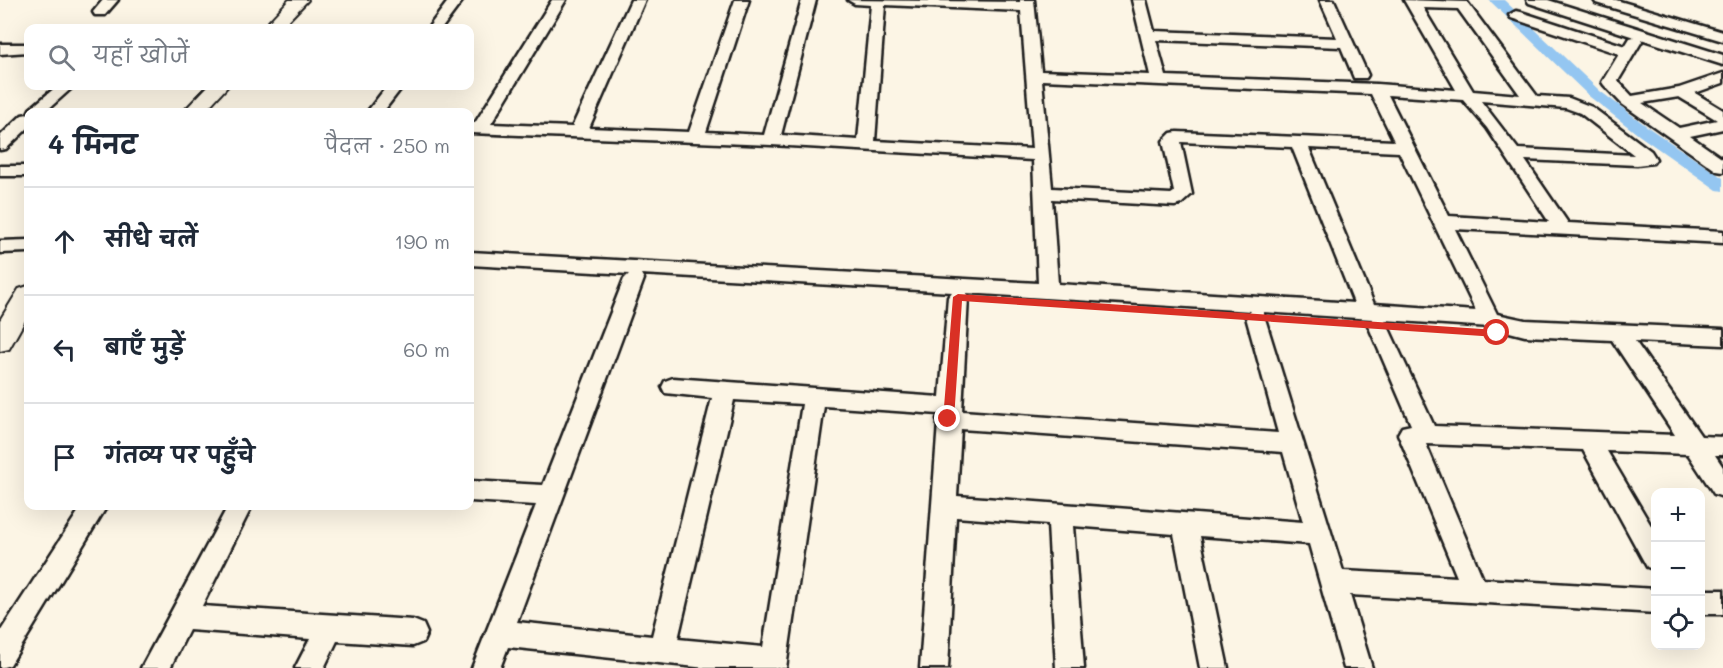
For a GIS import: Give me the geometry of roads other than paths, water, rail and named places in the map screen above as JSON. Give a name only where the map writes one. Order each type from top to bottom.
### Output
[{"type":"street","points":[[100,12],[111,0]]},
{"type":"street","points":[[276,24],[299,0]]},
{"type":"street","points":[[438,24],[456,0]]},
{"type":"street","points":[[475,128],[559,0]]},
{"type":"street","points":[[578,132],[638,0]]},
{"type":"street","points":[[696,137],[742,0]]},
{"type":"street","points":[[771,140],[809,0]]},
{"type":"street","points":[[855,0],[1027,4],[1041,155],[1048,291]]},
{"type":"street","points":[[1139,0],[1159,80]]},
{"type":"street","points":[[1327,0],[1360,75]]},
{"type":"street","points":[[1533,0],[1723,60]]},
{"type":"street","points":[[1601,0],[1723,37]]},
{"type":"street","points":[[866,146],[878,1]]},
{"type":"street","points":[[1412,2],[1483,6]]},
{"type":"street","points":[[1412,2],[1468,96],[1493,125],[1563,229]]},
{"type":"street","points":[[1462,6],[1531,99]]},
{"type":"street","points":[[1516,15],[1628,52]]},
{"type":"street","points":[[1640,34],[1610,81],[1628,101],[1723,167]]},
{"type":"street","points":[[1148,35],[1347,43]]},
{"type":"street","points":[[0,49],[23,48]]},
{"type":"street","points":[[0,66],[23,48]]},
{"type":"street","points":[[1034,75],[1377,89],[1531,99],[1578,106],[1645,155],[1647,159],[1512,154]]},
{"type":"street","points":[[1628,101],[1682,92],[1723,78]]},
{"type":"street","points":[[1377,89],[1490,320]]},
{"type":"street","points":[[41,108],[61,90]]},
{"type":"street","points":[[197,108],[214,90]]},
{"type":"street","points":[[378,108],[391,90]]},
{"type":"street","points":[[1682,92],[1723,117]]},
{"type":"street","points":[[0,145],[24,124]]},
{"type":"street","points":[[1676,134],[1723,124]]},
{"type":"street","points":[[475,128],[771,140],[1041,155]]},
{"type":"street","points":[[1043,193],[1175,200],[1183,194],[1172,141],[1174,138],[1298,141],[1405,147]]},
{"type":"street","points":[[1298,141],[1372,318],[1427,435]]},
{"type":"street","points":[[0,171],[24,171]]},
{"type":"street","points":[[1442,222],[1723,237]]},
{"type":"street","points":[[0,247],[24,246]]},
{"type":"street","points":[[474,258],[1048,291],[1372,318],[1497,333],[1525,328]]},
{"type":"street","points":[[474,269],[1256,317],[1490,320],[1525,328],[1723,337]]},
{"type":"street","points":[[486,668],[634,279]]},
{"type":"street","points":[[934,668],[958,297]]},
{"type":"street","points":[[0,342],[24,302]]},
{"type":"street","points":[[1256,317],[1358,668]]},
{"type":"street","points":[[1619,333],[1723,487]]},
{"type":"street","points":[[673,387],[814,396],[949,412],[1293,442]]},
{"type":"street","points":[[662,650],[725,390]]},
{"type":"street","points":[[500,633],[775,662],[814,396]]},
{"type":"street","points":[[1475,590],[1410,434],[1723,446]]},
{"type":"street","points":[[1589,440],[1651,549]]},
{"type":"street","points":[[474,491],[552,496]]},
{"type":"street","points":[[944,506],[1319,534]]},
{"type":"street","points":[[0,656],[92,510]]},
{"type":"street","points":[[155,668],[238,510]]},
{"type":"street","points":[[1060,515],[1070,668]]},
{"type":"street","points":[[1185,524],[1214,668]]},
{"type":"street","points":[[1333,582],[1651,601]]},
{"type":"street","points":[[1705,602],[1723,602]]},
{"type":"street","points":[[183,617],[413,633]]},
{"type":"street","points":[[309,668],[329,628]]},
{"type":"waterway","points":[[1496,0],[1595,94],[1646,133],[1723,186]]}]
